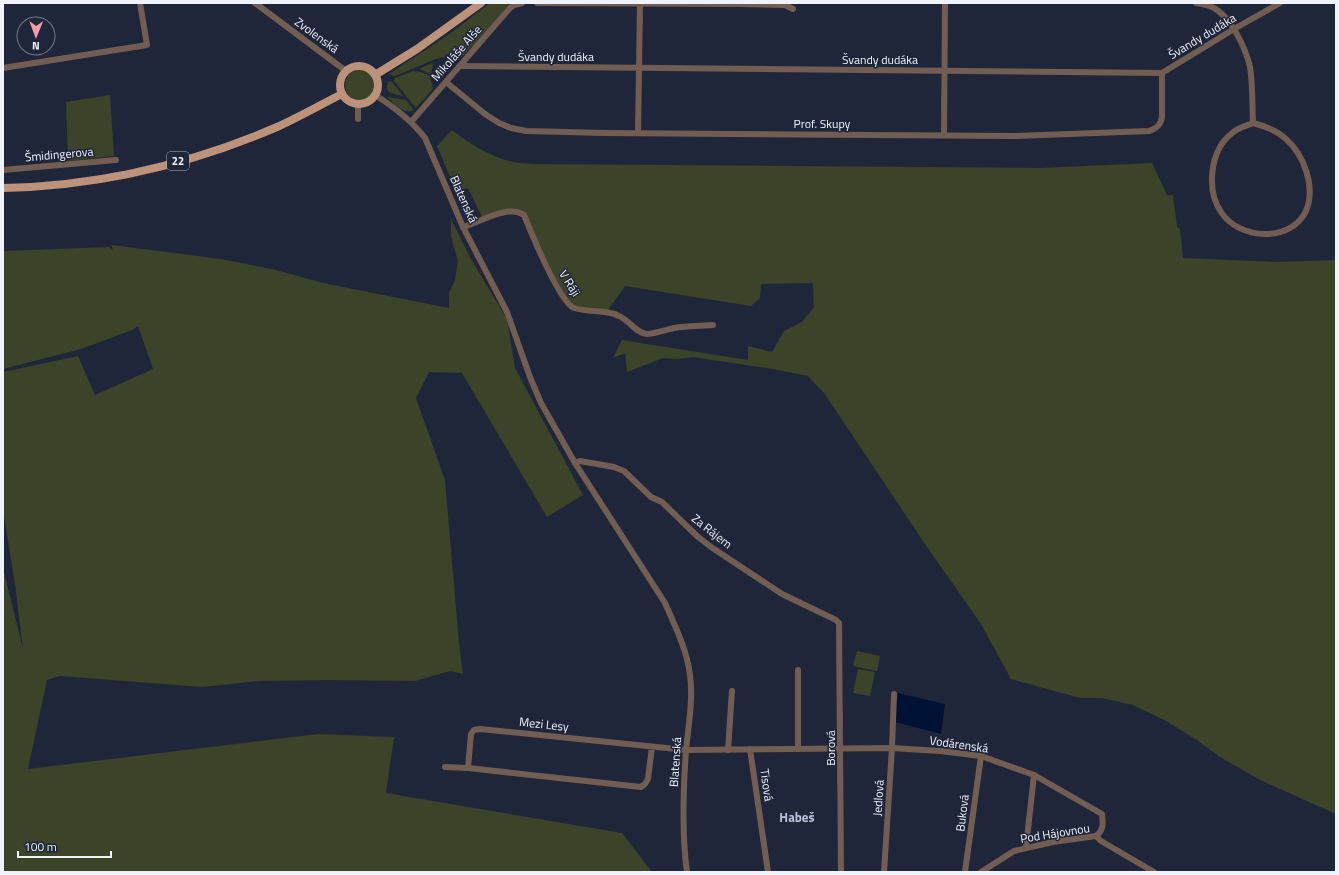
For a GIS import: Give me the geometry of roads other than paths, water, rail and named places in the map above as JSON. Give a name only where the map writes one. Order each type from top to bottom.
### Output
[{"type":"main road","points":[[375,74],[417,49],[481,3]]},
{"type":"main road","points":[[356,66],[362,66],[372,70],[375,74],[378,85],[376,95],[368,102],[358,104],[348,101],[342,94],[340,82],[346,71],[356,66]]},
{"type":"main road","name":"22","points":[[3,188],[88,180],[132,173],[182,160],[230,145],[278,126],[342,94]]},
{"type":"street","points":[[3,68],[147,45],[140,3]]},
{"type":"street","name":"Zvolenská","points":[[255,3],[346,71]]},
{"type":"street","name":"Mikoláše Alše","points":[[411,122],[510,8],[522,3]]},
{"type":"street","points":[[537,3],[785,5],[793,9]]},
{"type":"street","points":[[944,135],[945,3]]},
{"type":"street","points":[[1196,3],[1210,6],[1218,10],[1234,29],[1245,51],[1250,68],[1253,123]]},
{"type":"street","name":"Švandy dudáka","points":[[460,66],[1162,73],[1280,3]]},
{"type":"street","points":[[638,133],[640,4]]},
{"type":"street","name":"Prof. Skupy","points":[[446,82],[485,114],[511,128],[526,131],[1016,136],[1149,131],[1158,127],[1162,117],[1162,73]]},
{"type":"street","name":"Blatenská","points":[[376,95],[411,122],[420,131],[429,146],[464,227],[514,327],[530,377],[541,403],[575,464],[665,603],[676,628],[690,674],[691,701],[685,765],[683,844],[687,872]]},
{"type":"street","points":[[358,104],[358,119]]},
{"type":"street","points":[[1253,123],[1274,130],[1286,139],[1302,160],[1309,185],[1308,201],[1302,218],[1292,227],[1282,232],[1265,235],[1248,231],[1228,221],[1221,213],[1212,190],[1214,164],[1218,152],[1231,134],[1253,123]]},
{"type":"street","name":"Šmidingerova","points":[[3,170],[116,160]]},
{"type":"street","name":"V Ráji","points":[[464,227],[493,216],[508,212],[520,212],[524,215],[559,290],[567,302],[574,308],[620,316],[638,330],[646,334],[675,328],[713,325]]},
{"type":"street","name":"Za Rájem","points":[[575,464],[580,461],[614,467],[624,472],[651,497],[662,502],[697,536],[711,547],[782,594],[836,620],[839,623]]},
{"type":"street","name":"Borová","points":[[839,623],[841,872]]},
{"type":"street","points":[[798,670],[798,749]]},
{"type":"street","points":[[728,750],[732,691]]},
{"type":"street","name":"Jedlová","points":[[884,872],[894,694]]},
{"type":"street","name":"Mezi Lesy","points":[[468,768],[471,734],[474,730],[480,729],[686,750]]},
{"type":"street","points":[[446,767],[468,768],[641,787],[648,779],[652,747]]},
{"type":"street","name":"Vodárenská","points":[[686,750],[892,748],[940,751],[981,756],[1034,774],[1102,814],[1103,824],[1101,832],[1096,836]]},
{"type":"street","name":"Tisová","points":[[750,749],[768,872]]},
{"type":"street","name":"Buková","points":[[965,872],[981,756]]},
{"type":"street","points":[[1026,847],[1034,774]]},
{"type":"street","name":"Pod Hájovnou","points":[[981,872],[1014,851],[1026,847],[1096,836],[1101,841],[1154,872]]},
{"type":"water","points":[[898,693],[945,704],[941,734],[895,722]]},
{"type":"district","name":"Habeš","points":[[797,817]]}]
